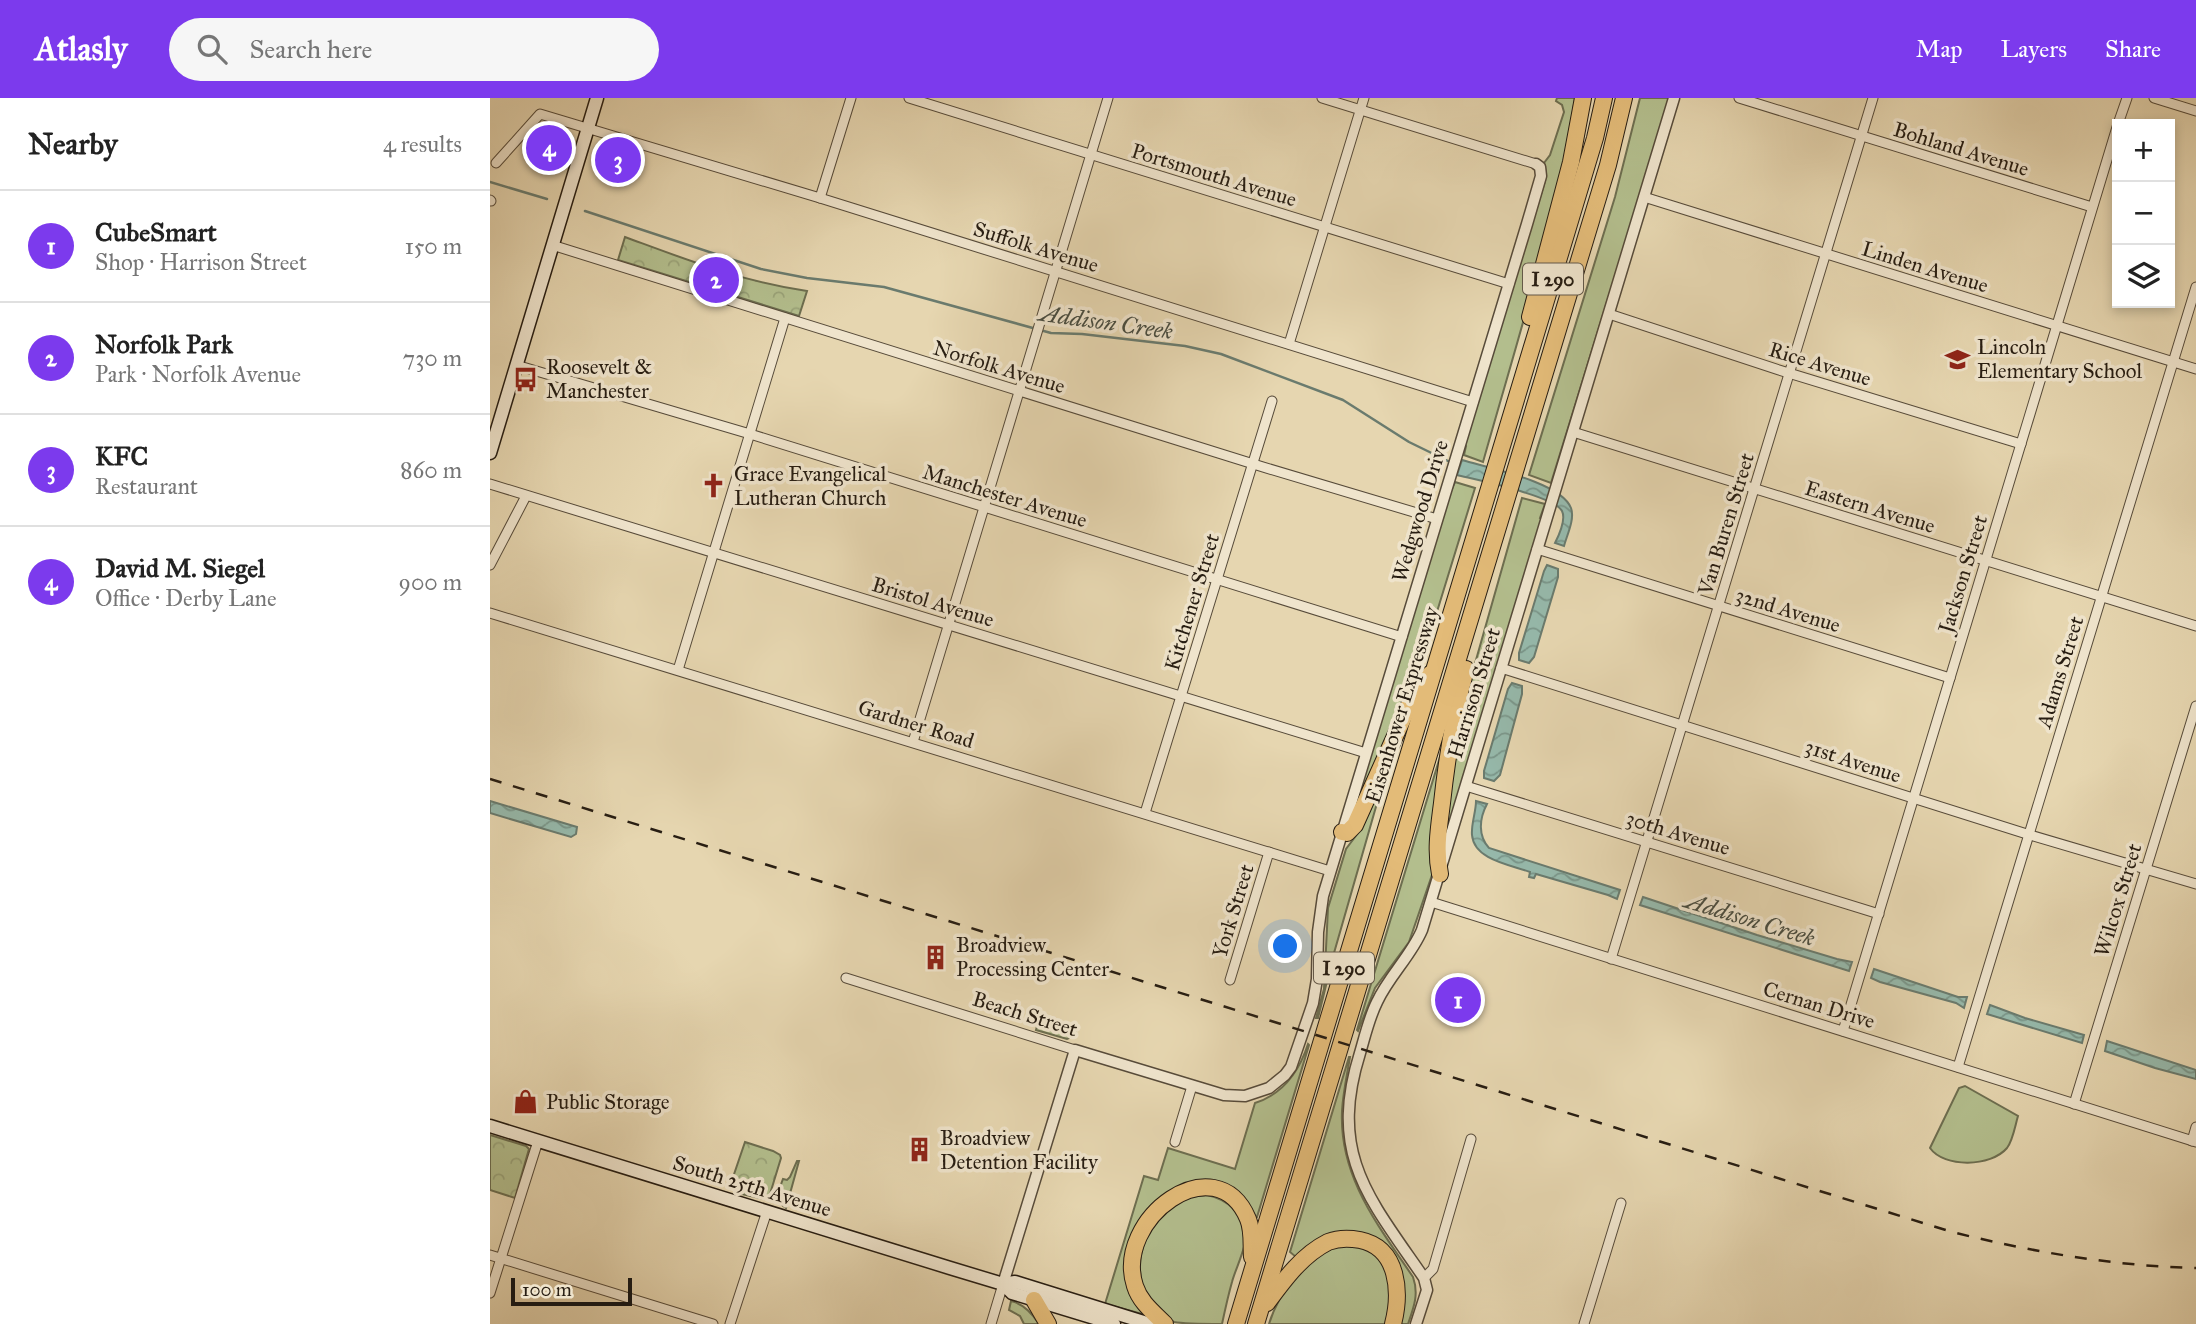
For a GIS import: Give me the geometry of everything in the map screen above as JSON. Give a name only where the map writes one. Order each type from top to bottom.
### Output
[{"type":"highway","points":[[1512,413],[1511,386],[1571,162],[1583,98]]},
{"type":"highway","name":"Eisenhower Expressway","points":[[1236,1324],[1595,138],[1604,98]]},
{"type":"highway","name":"Eisenhower Expressway","points":[[1258,1319],[1608,165],[1624,98]]},
{"type":"highway","points":[[1440,874],[1437,848],[1444,786],[1453,719],[1469,657],[1471,618]]},
{"type":"highway","points":[[1342,832],[1347,833],[1355,825],[1413,694],[1436,667]]},
{"type":"highway","points":[[1165,1324],[1138,1294],[1132,1272],[1132,1259],[1142,1230],[1157,1209],[1167,1201],[1187,1190],[1198,1188],[1218,1190],[1234,1199],[1249,1221],[1253,1268]]},
{"type":"highway","points":[[1258,1319],[1300,1263],[1314,1251],[1336,1239],[1356,1239],[1376,1246],[1385,1254],[1394,1270],[1398,1288],[1393,1324]]},
{"type":"highway","points":[[1034,1300],[1048,1324]]},
{"type":"main road","points":[[490,453],[597,98]]},
{"type":"main road","name":"South 25th Avenue","points":[[490,1126],[1003,1284],[1016,1282],[1150,1324]]},
{"type":"main road","name":"South 25th Avenue","points":[[1003,1284],[1012,1293],[1114,1324]]},
{"type":"street","points":[[820,198],[851,98]]},
{"type":"street","name":"Portsmouth Avenue","points":[[909,98],[1509,285]]},
{"type":"street","points":[[913,742],[1108,98]]},
{"type":"street","points":[[1322,98],[1536,164]]},
{"type":"street","points":[[1289,344],[1364,98]]},
{"type":"street","name":"Harrison Street","points":[[1424,1278],[1374,1207],[1355,1162],[1349,1134],[1354,1074],[1376,1003],[1417,942],[1431,902],[1674,98]]},
{"type":"street","name":"Bohland Avenue","points":[[1739,98],[2092,207]]},
{"type":"street","name":"Van Buren Street","points":[[1611,959],[1873,98]]},
{"type":"street","name":"Jackson Street","points":[[2120,119],[2127,98]]},
{"type":"street","points":[[2154,98],[2196,111]]},
{"type":"street","name":"Suffolk Avenue","points":[[496,163],[540,114],[820,198],[1473,402]]},
{"type":"street","name":"Jackson Street","points":[[1843,1031],[2112,144]]},
{"type":"street","name":"Wedgwood Drive","points":[[1330,871],[1541,176],[1540,167],[1536,164]]},
{"type":"street","name":"Linden Avenue","points":[[1644,197],[2196,369]]},
{"type":"street","name":"Norfolk Avenue","points":[[552,245],[1252,464],[1437,519]]},
{"type":"street","name":"Adams Street","points":[[1958,1068],[2196,287]]},
{"type":"street","name":"Rice Avenue","points":[[1609,314],[1789,373],[2021,444]]},
{"type":"street","points":[[678,670],[785,318]]},
{"type":"street","name":"Manchester Avenue","points":[[516,365],[1402,637]]},
{"type":"street","name":"Kitchener Street","points":[[1145,813],[1272,401]]},
{"type":"street","name":"Eastern Avenue","points":[[1573,432],[2196,626]]},
{"type":"street","name":"Bristol Avenue","points":[[490,484],[1366,753]]},
{"type":"street","points":[[490,565],[526,496]]},
{"type":"street","name":"32nd Avenue","points":[[1537,549],[1950,678]]},
{"type":"street","name":"Gardner Road","points":[[490,612],[1330,871]]},
{"type":"street","name":"31st Avenue","points":[[1501,668],[2030,835],[2196,884]]},
{"type":"street","name":"Wilcox Street","points":[[2074,1104],[2196,706]]},
{"type":"street","name":"30th Avenue","points":[[1466,786],[1879,914]]},
{"type":"street","name":"York Street","points":[[1230,980],[1269,852]]},
{"type":"street","name":"Beach Street","points":[[846,978],[1192,1086],[1224,1095],[1245,1096],[1269,1088],[1285,1075],[1297,1052],[1315,991],[1319,915],[1330,871]]},
{"type":"street","name":"Cernan Drive","points":[[1431,902],[2194,1142]]},
{"type":"street","points":[[991,1324],[1075,1049]]},
{"type":"street","points":[[1175,1142],[1192,1086]]},
{"type":"street","points":[[2194,1142],[2196,1127]]},
{"type":"street","points":[[1416,1324],[1427,1290],[1424,1278],[1433,1269],[1471,1139]]},
{"type":"street","points":[[490,1293],[538,1141]]},
{"type":"street","points":[[1584,1324],[1621,1203]]},
{"type":"street","points":[[730,1324],[766,1211]]},
{"type":"street","points":[[490,1255],[713,1324]]},
{"type":"green space","points":[[1557,98],[1575,98],[1567,144],[1535,281],[1483,462],[1464,455],[1465,445],[1545,181],[1544,163],[1550,155],[1564,112],[1562,105],[1556,101]]},
{"type":"green space","points":[[1640,98],[1670,98],[1551,483],[1529,475],[1615,197]]},
{"type":"green space","points":[[625,237],[737,276],[807,291],[799,316],[618,260]]},
{"type":"green space","points":[[1455,482],[1475,488],[1420,667],[1350,823],[1451,491]]},
{"type":"green space","points":[[1522,498],[1545,504],[1540,518],[1542,519],[1444,844],[1453,741]]},
{"type":"green space","points":[[1443,747],[1433,872],[1409,942],[1375,988],[1358,1031],[1357,1030]]},
{"type":"green space","points":[[1392,751],[1316,1018],[1324,989],[1328,908],[1346,849],[1358,833]]},
{"type":"green space","points":[[1039,1019],[1076,1031],[1074,1036],[1067,1039],[1036,1030]]},
{"type":"green space","points":[[1308,1044],[1257,1217],[1251,1218],[1198,1184],[1132,1242],[1146,1315],[1105,1304],[1144,1176],[1158,1180],[1168,1148],[1235,1169],[1255,1103],[1274,1094],[1289,1081]]},
{"type":"green space","points":[[1349,1057],[1342,1111],[1347,1157],[1354,1179],[1374,1219],[1413,1277],[1416,1295],[1408,1324],[1397,1324],[1402,1301],[1369,1237],[1296,1257],[1290,1252]]},
{"type":"green space","points":[[1965,1086],[2018,1116],[2007,1148],[1990,1159],[1979,1162],[1956,1162],[1937,1155],[1930,1148],[1959,1088]]},
{"type":"green space","points":[[490,1135],[529,1149],[515,1198],[490,1190]]},
{"type":"green space","points":[[745,1142],[773,1151],[781,1158],[770,1194],[764,1199],[741,1194],[740,1189],[730,1186]]},
{"type":"green space","points":[[797,1161],[786,1208],[778,1202],[777,1195],[783,1179],[790,1177]]},
{"type":"green space","points":[[1207,1195],[1228,1204],[1238,1214],[1245,1227],[1245,1245],[1232,1282],[1222,1324],[1174,1322],[1157,1310],[1146,1295],[1141,1277],[1141,1258],[1146,1239],[1155,1222],[1169,1208],[1186,1198]]},
{"type":"green space","points":[[1341,1245],[1370,1249],[1385,1265],[1392,1289],[1386,1324],[1269,1324],[1280,1299],[1296,1276],[1317,1257]]},
{"type":"green space","points":[[1011,1301],[1020,1304],[1039,1324],[1024,1324],[1020,1316],[1009,1310]]},
{"type":"water","points":[[1462,460],[1539,483],[1565,499],[1571,508],[1572,517],[1564,546],[1555,543],[1563,518],[1562,511],[1556,505],[1514,489],[1457,475]]},
{"type":"water","points":[[1547,565],[1558,569],[1558,577],[1534,657],[1529,663],[1519,660],[1519,653]]},
{"type":"water","points":[[1512,683],[1522,686],[1522,694],[1500,775],[1494,781],[1484,778],[1484,771]]},
{"type":"water","points":[[490,801],[577,827],[576,834],[571,837],[490,813]]},
{"type":"water","points":[[1476,801],[1487,804],[1481,827],[1489,848],[1620,890],[1617,899],[1536,874],[1534,878],[1529,877],[1530,872],[1486,856],[1474,843],[1472,835]]},
{"type":"water","points":[[1643,897],[1757,935],[1852,962],[1849,971],[1640,905]]},
{"type":"water","points":[[1874,969],[1958,997],[1967,997],[1964,1008],[1956,1003],[1880,982],[1871,978]]},
{"type":"water","points":[[1990,1005],[2084,1035],[2082,1043],[1987,1014]]},
{"type":"water","points":[[2107,1041],[2196,1070],[2196,1079],[2105,1051]]},
{"type":"waterway","name":"Addison Creek","points":[[490,182],[547,199]]},
{"type":"waterway","name":"Addison Creek","points":[[585,211],[761,269],[807,278],[884,287],[1051,333],[1185,346],[1221,354],[1343,400],[1409,442],[1450,462]]},
{"type":"railway","points":[[490,779],[1952,1232],[2073,1257],[2196,1268]]},
{"type":"place","name":"David M. Siegel","points":[[549,148]]},
{"type":"place","name":"KFC","points":[[618,160]]},
{"type":"place","name":"Norfolk Park","points":[[716,280]]},
{"type":"place","name":"Lincoln Elementary School","points":[[1957,359]]},
{"type":"place","name":"Roosevelt & Manchester","points":[[526,379]]},
{"type":"place","name":"Grace Evangelical Lutheran Church","points":[[714,486]]},
{"type":"place","name":"Broadview Processing Center","points":[[936,957]]},
{"type":"place","name":"CubeSmart","points":[[1458,1000]]},
{"type":"place","name":"Public Storage","points":[[526,1102]]},
{"type":"place","name":"Broadview Detention Facility","points":[[920,1150]]}]
